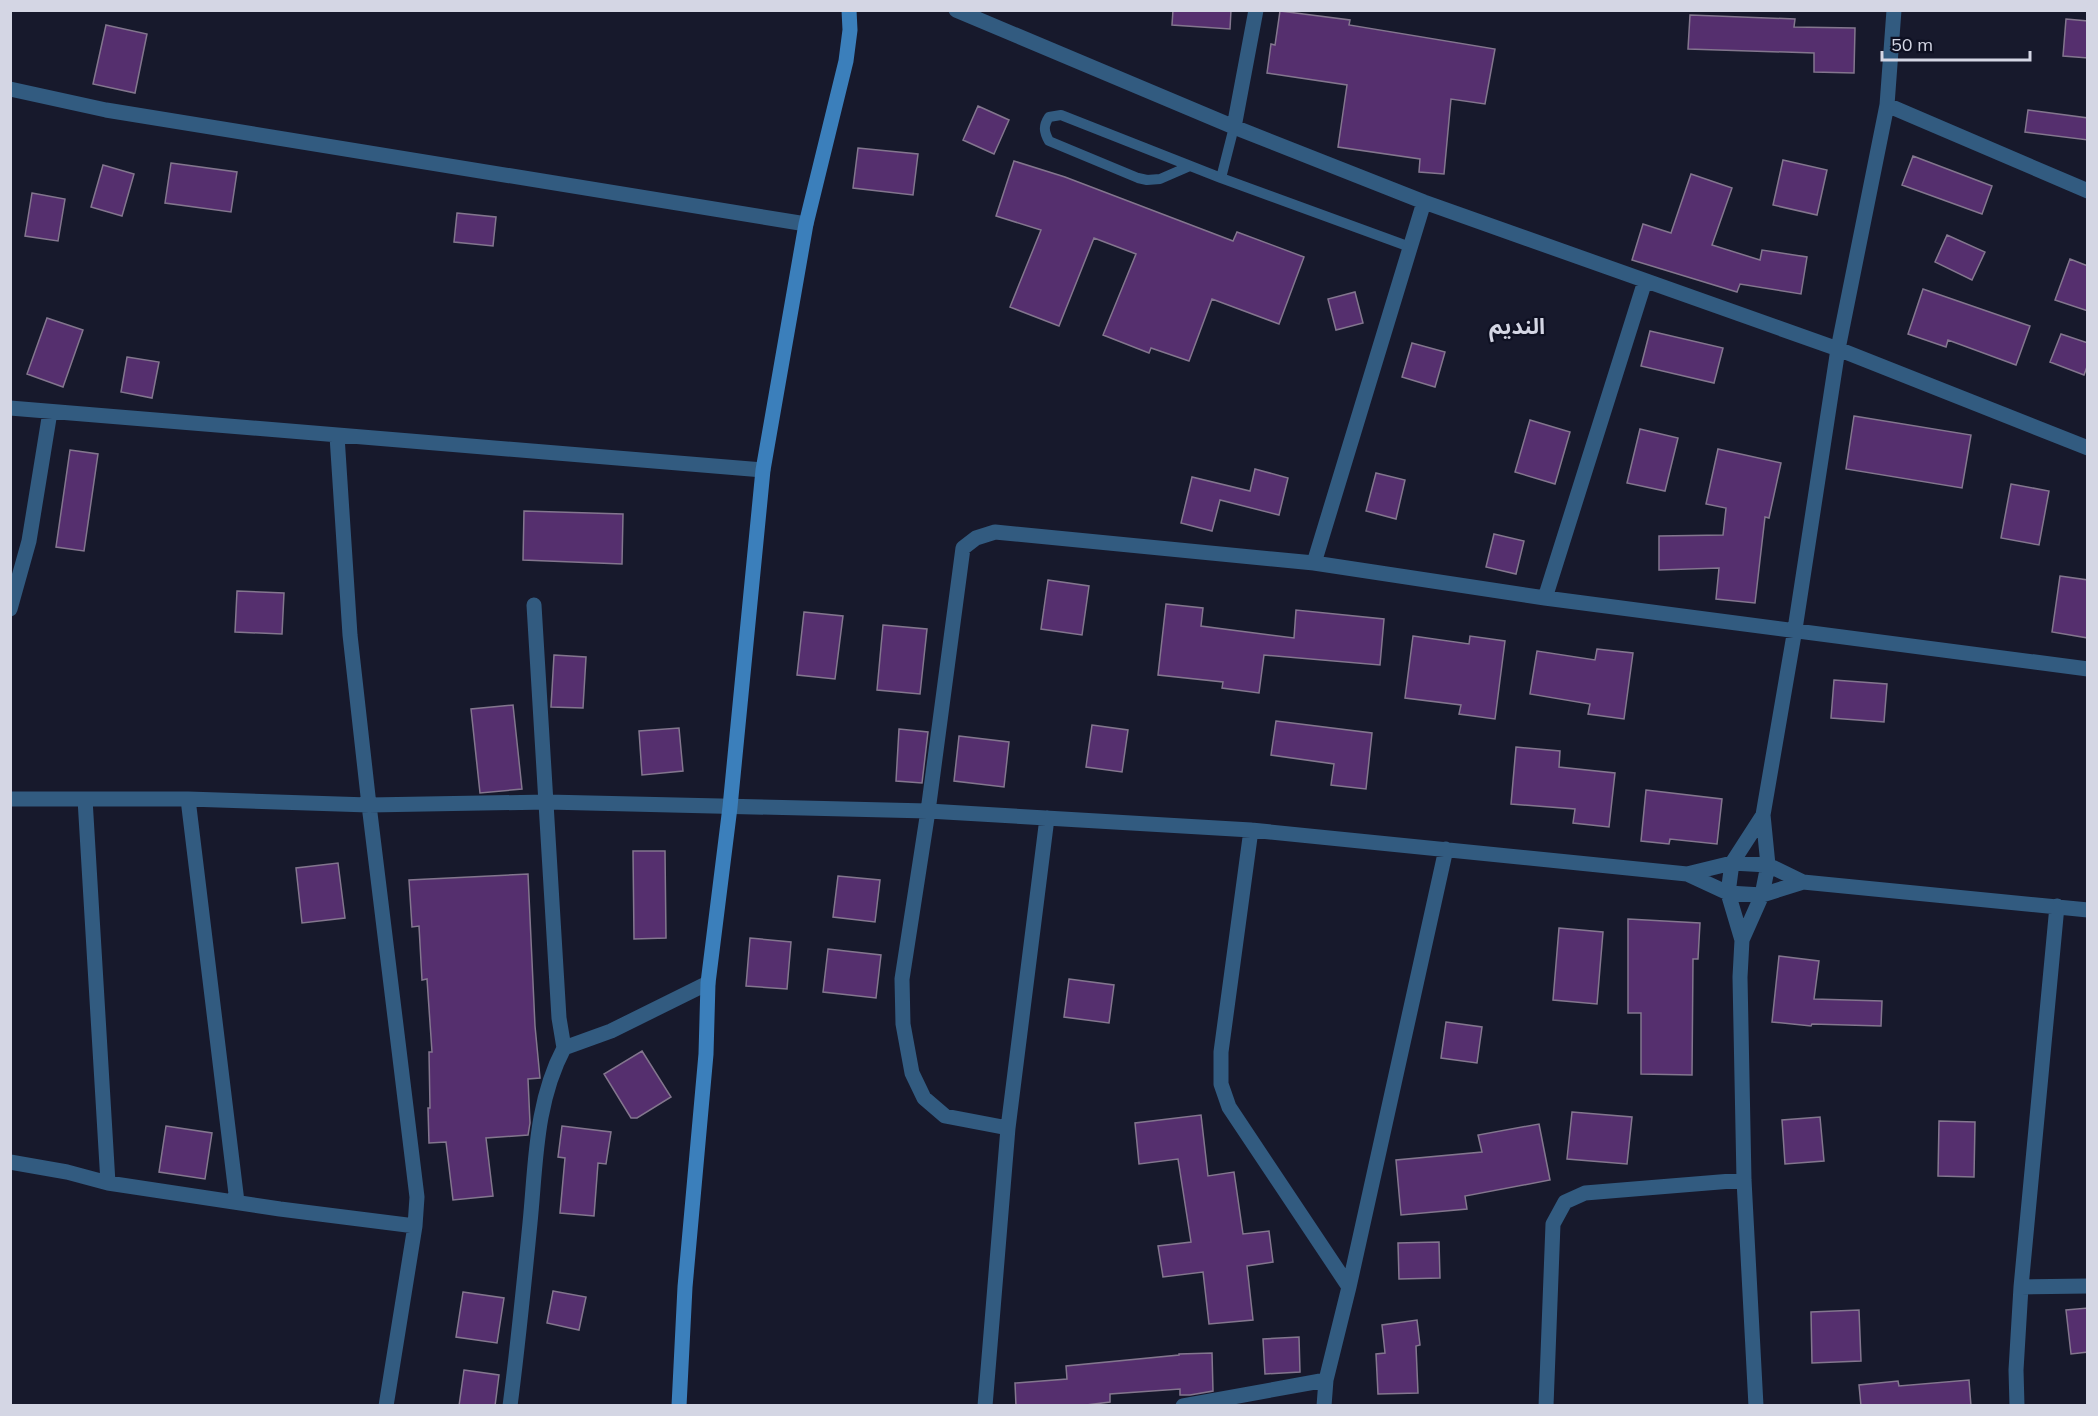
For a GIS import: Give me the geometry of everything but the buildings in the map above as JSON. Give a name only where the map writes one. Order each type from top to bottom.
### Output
[{"type":"main road","points":[[679,1406],[685,1287],[706,1054],[708,983],[730,807],[763,470],[806,224],[846,61],[850,30],[849,10]]},
{"type":"street","points":[[956,10],[1234,127],[1424,202],[1838,349],[2088,448]]},
{"type":"street","points":[[1234,127],[1256,10]]},
{"type":"street","points":[[1742,940],[1762,895],[1768,865],[1763,815],[1795,630],[1838,349],[1887,105],[1894,10]]},
{"type":"street","points":[[10,89],[106,110],[806,224]]},
{"type":"street","points":[[1887,105],[2088,191]]},
{"type":"street","points":[[1314,563],[1424,202]]},
{"type":"street","points":[[1545,598],[1645,280]]},
{"type":"street","points":[[10,408],[763,470]]},
{"type":"street","points":[[10,609],[29,541],[50,412]]},
{"type":"street","points":[[337,436],[350,635],[417,1197],[415,1226],[386,1406]]},
{"type":"street","points":[[1008,1128],[945,1116],[924,1098],[912,1073],[903,1024],[902,979],[928,811],[963,548],[976,538],[995,532],[1314,563],[1545,598],[2088,669]]},
{"type":"street","points":[[510,1406],[520,1329],[541,1108],[554,1067],[564,1048],[559,1018],[534,605]]},
{"type":"street","points":[[10,799],[188,799],[369,805],[547,802],[928,811],[1251,830],[1446,849],[1687,874],[1728,893],[1762,895],[1803,882]]},
{"type":"street","points":[[85,799],[108,1183]]},
{"type":"street","points":[[188,799],[237,1202]]},
{"type":"street","points":[[1756,1406],[1744,1180],[1740,977],[1742,940],[1728,893],[1732,863],[1763,815]]},
{"type":"street","points":[[985,1406],[1008,1128],[1047,818]]},
{"type":"street","points":[[1251,830],[1221,1052],[1221,1084],[1229,1107],[1349,1287]]},
{"type":"street","points":[[1324,1406],[1326,1380],[1349,1287],[1446,849]]},
{"type":"street","points":[[1687,874],[1732,863],[1768,865],[1803,882],[2088,910]]},
{"type":"street","points":[[2017,1406],[2016,1370],[2021,1287],[2057,906]]},
{"type":"street","points":[[564,1048],[610,1031],[708,983]]},
{"type":"street","points":[[10,1162],[67,1172],[108,1183],[415,1226]]},
{"type":"street","points":[[1546,1406],[1553,1224],[1565,1202],[1585,1193],[1744,1180]]},
{"type":"street","points":[[2021,1287],[2088,1286]]},
{"type":"street","points":[[1183,1406],[1326,1380]]},
{"type":"lane","points":[[1190,166],[1160,179],[1138,178],[1049,141],[1045,134],[1045,124],[1049,117],[1061,116],[1221,178],[1410,247]]},
{"type":"lane","points":[[1221,178],[1234,127]]},
{"type":"district","name":"النديم","points":[[1517,326]]}]
